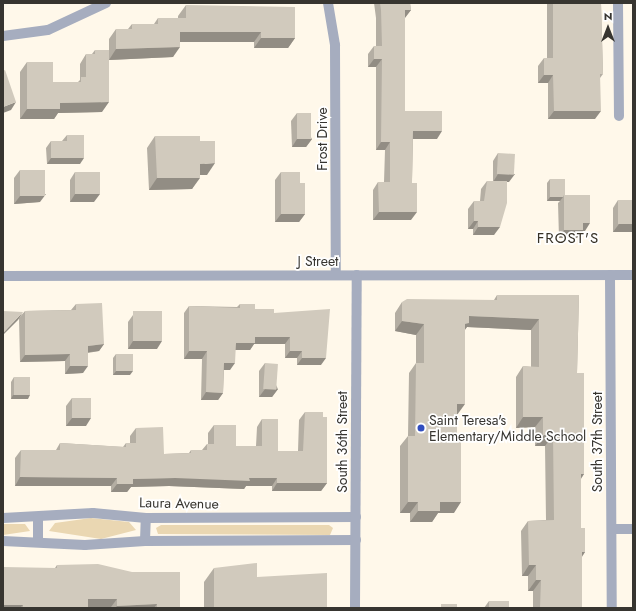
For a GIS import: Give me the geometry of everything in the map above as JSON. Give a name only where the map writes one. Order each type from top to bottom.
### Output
[{"type":"street","points":[[3,36],[48,30],[106,3]]},
{"type":"street","name":"Frost Drive","points":[[328,3],[335,44],[336,275]]},
{"type":"street","points":[[618,3],[619,116]]},
{"type":"street","name":"South 36th Street","points":[[355,608],[357,275]]},
{"type":"street","name":"J Street","points":[[3,276],[633,276]]},
{"type":"street","name":"South 37th Street","points":[[610,276],[612,608]]},
{"type":"street","name":"Laura Avenue","points":[[3,518],[38,518],[94,513],[146,518],[356,517]]},
{"type":"street","points":[[38,518],[38,541]]},
{"type":"street","points":[[146,518],[146,541]]},
{"type":"street","points":[[612,529],[633,529]]},
{"type":"street","points":[[3,541],[38,541],[85,545],[146,541],[356,540]]},
{"type":"shaded area","points":[[91,518],[129,522],[136,530],[101,539],[49,531],[55,523]]},
{"type":"shaded area","points":[[3,524],[25,524],[30,531],[3,535]]},
{"type":"shaded area","points":[[161,525],[329,525],[333,528],[330,535],[158,534],[156,528]]},
{"type":"building","points":[[380,3],[410,3],[411,10],[405,10],[405,111],[442,111],[442,131],[413,131],[412,183],[417,183],[417,212],[379,212],[378,182],[390,182],[390,142],[381,142],[382,59],[374,59],[374,46],[382,46]]},
{"type":"building","points":[[553,3],[601,3],[603,74],[600,74],[601,111],[554,111],[553,75],[544,75],[544,58],[553,58]]},
{"type":"building","points":[[186,5],[295,7],[295,38],[261,38],[261,32],[180,32],[180,47],[116,49],[116,29],[132,29],[132,24],[158,24],[158,18],[186,18]]},
{"type":"building","points":[[95,50],[109,50],[109,102],[60,103],[60,109],[27,109],[27,62],[53,62],[53,82],[81,82],[81,77],[86,77],[86,54],[95,54]]},
{"type":"building","points":[[5,70],[16,102],[3,107],[3,71]]},
{"type":"building","points":[[297,113],[311,113],[311,139],[297,139]]},
{"type":"building","points":[[67,135],[84,135],[84,158],[51,158],[51,141],[67,141]]},
{"type":"building","points":[[155,136],[200,136],[200,141],[215,141],[215,163],[200,164],[200,178],[157,178]]},
{"type":"building","points":[[498,153],[515,154],[514,175],[497,174]]},
{"type":"building","points":[[20,170],[45,170],[45,196],[20,196]]},
{"type":"building","points":[[75,172],[100,172],[100,194],[75,194]]},
{"type":"building","points":[[281,172],[300,172],[300,183],[305,183],[305,214],[281,214]]},
{"type":"building","points":[[550,179],[565,179],[565,195],[563,197],[550,197]]},
{"type":"building","points":[[487,181],[507,181],[507,203],[500,227],[478,227],[478,221],[474,221],[474,201],[484,201]]},
{"type":"building","points":[[564,195],[590,195],[590,223],[583,223],[583,230],[564,230]]},
{"type":"building","points":[[618,200],[633,200],[633,224],[618,224]]},
{"type":"building","points":[[497,295],[579,295],[577,373],[584,373],[584,474],[581,474],[581,528],[585,528],[585,552],[582,552],[582,608],[540,608],[541,580],[536,580],[536,565],[529,565],[528,521],[554,520],[553,435],[543,435],[543,417],[523,417],[523,366],[539,367],[539,319],[469,316],[469,323],[465,324],[465,404],[457,404],[457,435],[461,435],[461,502],[440,502],[440,511],[418,511],[418,502],[408,502],[408,436],[415,436],[416,363],[424,363],[424,324],[402,321],[402,302],[407,299],[497,300]]},
{"type":"building","points":[[102,303],[104,344],[88,346],[88,366],[70,366],[70,354],[25,355],[25,311],[76,310],[76,304]]},
{"type":"building","points":[[240,304],[255,304],[255,309],[274,309],[274,313],[330,309],[326,358],[302,358],[302,351],[290,351],[290,337],[255,337],[255,343],[236,343],[235,363],[224,363],[223,393],[206,392],[207,351],[189,351],[189,306],[240,308]]},
{"type":"building","points":[[3,311],[23,312],[3,333]]},
{"type":"building","points":[[133,311],[162,311],[162,341],[133,341]]},
{"type":"building","points":[[116,354],[133,354],[133,371],[116,371]]},
{"type":"building","points":[[265,363],[278,364],[276,390],[263,389]]},
{"type":"building","points":[[14,377],[30,377],[30,395],[14,395]]},
{"type":"building","points":[[72,398],[91,398],[91,418],[72,418]]},
{"type":"building","points":[[305,412],[323,412],[323,417],[327,417],[327,483],[277,483],[277,478],[249,478],[250,481],[175,478],[133,479],[133,484],[117,484],[117,478],[20,477],[21,450],[60,450],[60,443],[126,447],[126,443],[136,443],[136,428],[163,427],[164,454],[191,453],[191,450],[207,450],[207,444],[214,444],[214,425],[236,425],[236,446],[262,446],[262,419],[278,419],[278,451],[303,451]]},
{"type":"building","points":[[257,563],[257,577],[327,573],[327,608],[214,608],[214,568]]},
{"type":"building","points":[[98,564],[132,572],[180,572],[180,608],[157,608],[157,604],[117,606],[117,599],[88,599],[88,608],[23,608],[23,605],[3,605],[3,567],[57,568],[57,565]]},
{"type":"building","points":[[489,601],[509,601],[509,608],[489,608]]},
{"type":"building","points":[[441,604],[457,604],[457,608],[441,608]]},
{"type":"place","name":"Saint Teresa's Elementary/Middle School","points":[[421,428]]},
{"type":"district","name":"FROST'S","points":[[568,239]]}]
